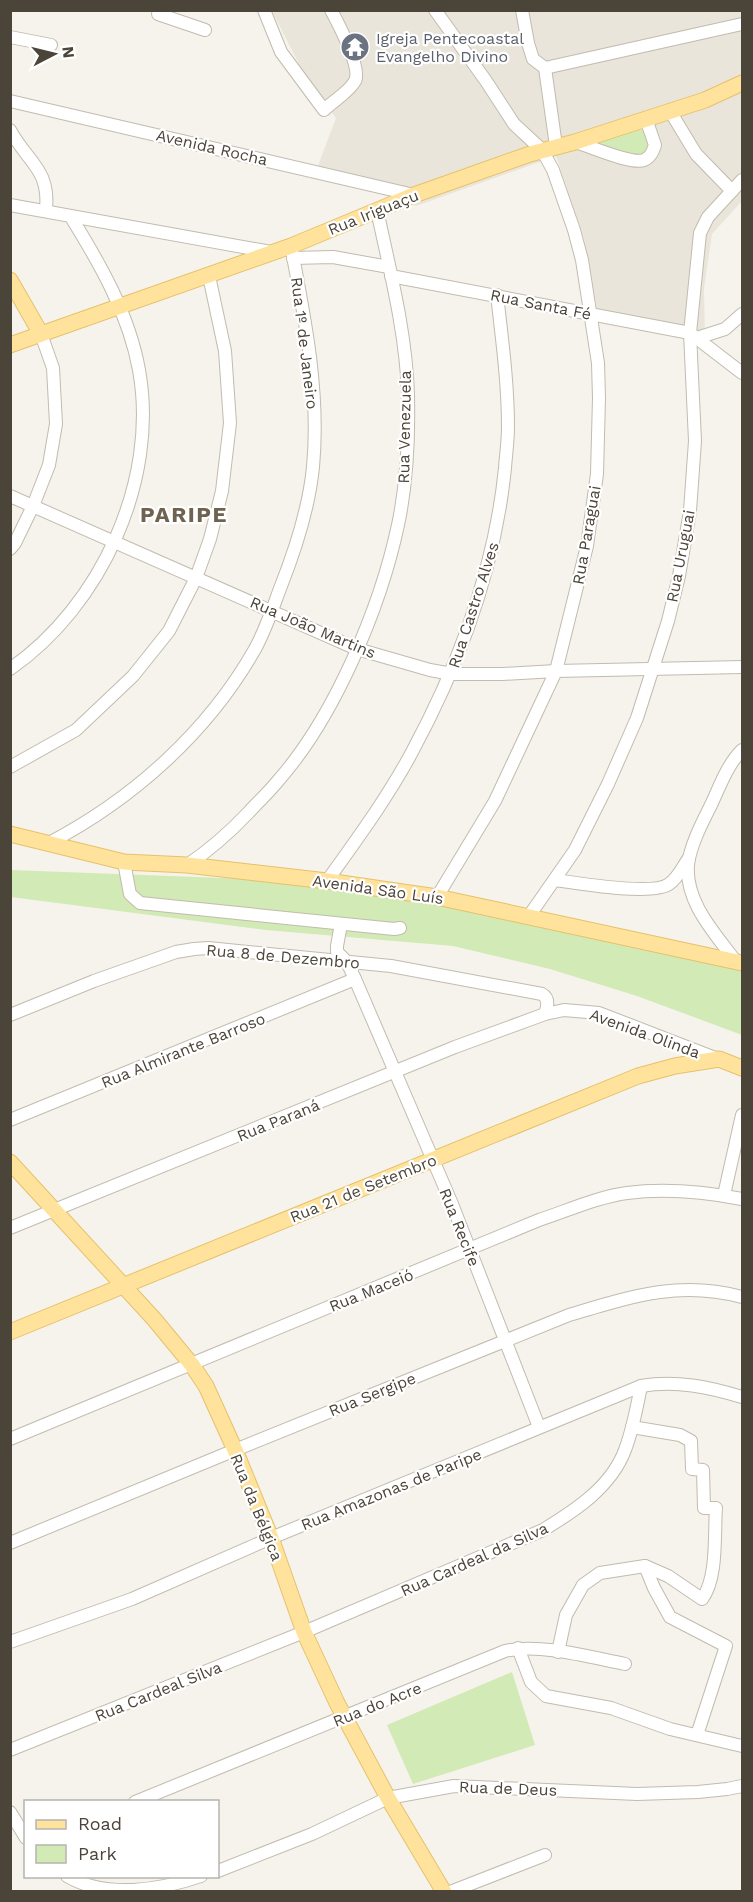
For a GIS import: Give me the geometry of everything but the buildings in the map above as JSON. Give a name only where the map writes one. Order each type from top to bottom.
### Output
[{"type":"main road","name":"Rua Iriguaçu","points":[[10,345],[271,252],[292,252],[377,210],[414,195],[549,148],[575,142],[705,100],[740,84]]},
{"type":"main road","points":[[10,280],[41,334]]},
{"type":"main road","name":"Avenida São Luís","points":[[10,834],[124,862],[187,866],[327,881],[437,897],[739,963]]},
{"type":"main road","name":"Avenida Olinda","points":[[719,1059],[742,1068]]},
{"type":"main road","name":"Rua 21 de Setembro","points":[[10,1332],[638,1076],[675,1066],[719,1059]]},
{"type":"main road","name":"Rua da Bélgica","points":[[10,1162],[123,1286],[192,1365],[206,1386],[235,1449],[271,1538],[304,1632],[344,1717],[388,1798],[444,1892]]},
{"type":"street","points":[[264,10],[281,52],[324,110],[354,82],[357,74],[346,41],[332,11]]},
{"type":"street","points":[[435,10],[514,124],[549,148]]},
{"type":"street","points":[[522,10],[533,59],[545,68],[742,24]]},
{"type":"street","points":[[156,12],[205,30]]},
{"type":"street","points":[[10,37],[51,45]]},
{"type":"street","points":[[545,68],[549,148]]},
{"type":"street","name":"Avenida Rocha","points":[[10,101],[414,195]]},
{"type":"street","points":[[670,111],[696,154],[732,191]]},
{"type":"street","points":[[575,142],[633,160],[643,160],[651,155],[655,145],[646,119]]},
{"type":"street","points":[[10,130],[44,180],[48,193],[46,210]]},
{"type":"street","name":"Rua Paraguai","points":[[437,897],[495,801],[556,671],[586,546],[597,474],[598,374],[590,314],[574,230],[549,148]]},
{"type":"street","name":"Rua Uruguai","points":[[530,916],[575,850],[608,784],[637,718],[653,669],[679,576],[690,511],[695,441],[693,335],[700,233],[708,217],[742,180]]},
{"type":"street","points":[[10,205],[271,252]]},
{"type":"street","name":"Rua Venezuela","points":[[187,866],[233,828],[279,781],[315,731],[340,688],[382,583],[398,525],[406,476],[408,394],[403,340],[377,210]]},
{"type":"street","points":[[10,669],[30,655],[57,628],[102,567],[114,543],[136,479],[143,401],[139,369],[120,307],[96,259],[71,217]]},
{"type":"street","name":"Rua Santa Fé","points":[[292,252],[333,257],[497,295],[693,335]]},
{"type":"street","name":"Rua 1º de Janeiro","points":[[49,843],[112,804],[167,761],[228,691],[255,648],[272,611],[293,556],[313,468],[315,415],[312,371],[292,252]]},
{"type":"street","points":[[10,767],[76,730],[133,676],[169,631],[196,578],[210,539],[222,490],[230,423],[225,351],[209,276]]},
{"type":"street","name":"Rua Castro Alves","points":[[327,881],[412,753],[452,674],[480,595],[496,537],[508,428],[505,366],[497,295]]},
{"type":"street","points":[[693,335],[725,329],[742,314]]},
{"type":"street","points":[[10,549],[33,507],[49,465],[56,424],[53,368],[41,334]]},
{"type":"street","points":[[693,335],[742,373]]},
{"type":"street","name":"Rua João Martins","points":[[10,496],[357,649],[430,670],[452,674],[503,674],[742,667]]},
{"type":"street","points":[[739,963],[697,906],[690,890],[688,866],[705,817],[730,765],[742,750]]},
{"type":"street","points":[[555,880],[599,886],[660,888],[669,884],[690,857]]},
{"type":"street","points":[[124,862],[130,894],[140,903],[400,928]]},
{"type":"street","name":"Rua Recife","points":[[341,924],[336,946],[337,952],[347,962],[433,1159],[539,1427]]},
{"type":"street","name":"Rua 8 de Dezembro","points":[[10,1015],[94,981],[186,950],[208,948],[391,966],[542,994],[548,1002],[545,1014]]},
{"type":"street","name":"Rua Almirante Barroso","points":[[10,1120],[355,980]]},
{"type":"street","name":"Avenida Olinda","points":[[545,1014],[564,1010],[599,1013],[719,1059]]},
{"type":"street","name":"Rua Paraná","points":[[10,1228],[455,1047],[545,1014]]},
{"type":"street","points":[[724,1195],[742,1115]]},
{"type":"street","name":"Rua Maceió","points":[[10,1439],[538,1220],[626,1193],[650,1191],[742,1198]]},
{"type":"street","name":"Rua Sergipe","points":[[10,1543],[235,1449],[569,1315],[628,1298],[668,1290],[696,1288],[742,1297]]},
{"type":"street","name":"Rua Amazonas de Paripe","points":[[10,1642],[132,1599],[271,1538],[641,1386],[682,1383],[742,1397]]},
{"type":"street","name":"Rua Cardeal da Silva","points":[[304,1632],[543,1530],[568,1515],[594,1495],[612,1474],[624,1452],[641,1386]]},
{"type":"street","points":[[558,1652],[566,1615],[584,1586],[600,1573],[645,1566],[659,1570],[702,1599],[707,1592],[713,1569],[716,1508],[704,1508],[703,1470],[692,1469],[691,1441],[680,1435],[632,1427]]},
{"type":"street","points":[[645,1566],[670,1617],[726,1646],[697,1735]]},
{"type":"street","name":"Rua Cardeal Silva","points":[[10,1750],[304,1632]]},
{"type":"street","points":[[518,1648],[531,1682],[546,1696],[611,1708],[670,1730],[742,1746]]},
{"type":"street","name":"Rua do Acre","points":[[140,1800],[505,1651],[518,1648],[558,1652],[626,1664]]},
{"type":"street","name":"Rua de Deus","points":[[219,1871],[312,1833],[388,1798],[454,1786],[637,1794],[727,1790],[742,1786]]},
{"type":"street","points":[[10,1812],[24,1835]]},
{"type":"street","points":[[450,1892],[545,1855]]},
{"type":"street","points":[[72,1878],[90,1885],[122,1889],[173,1885],[195,1878]]},
{"type":"shaded area","points":[[272,11],[742,11],[742,201],[712,234],[704,288],[705,340],[599,320],[584,238],[556,156],[416,206],[389,191],[316,171],[336,118],[307,80]]},
{"type":"green space","points":[[639,130],[650,138],[649,151],[640,156],[593,145],[594,142]]},
{"type":"green space","points":[[11,870],[327,882],[742,965],[742,1035],[637,996],[550,969],[453,946],[266,930],[11,897]]},
{"type":"green space","points":[[512,1672],[535,1745],[413,1784],[387,1725]]},
{"type":"place","name":"Igreja Pentecoastal Evangelho Divino","points":[[355,47]]},
{"type":"district","name":"PARIPE","points":[[184,514]]}]
